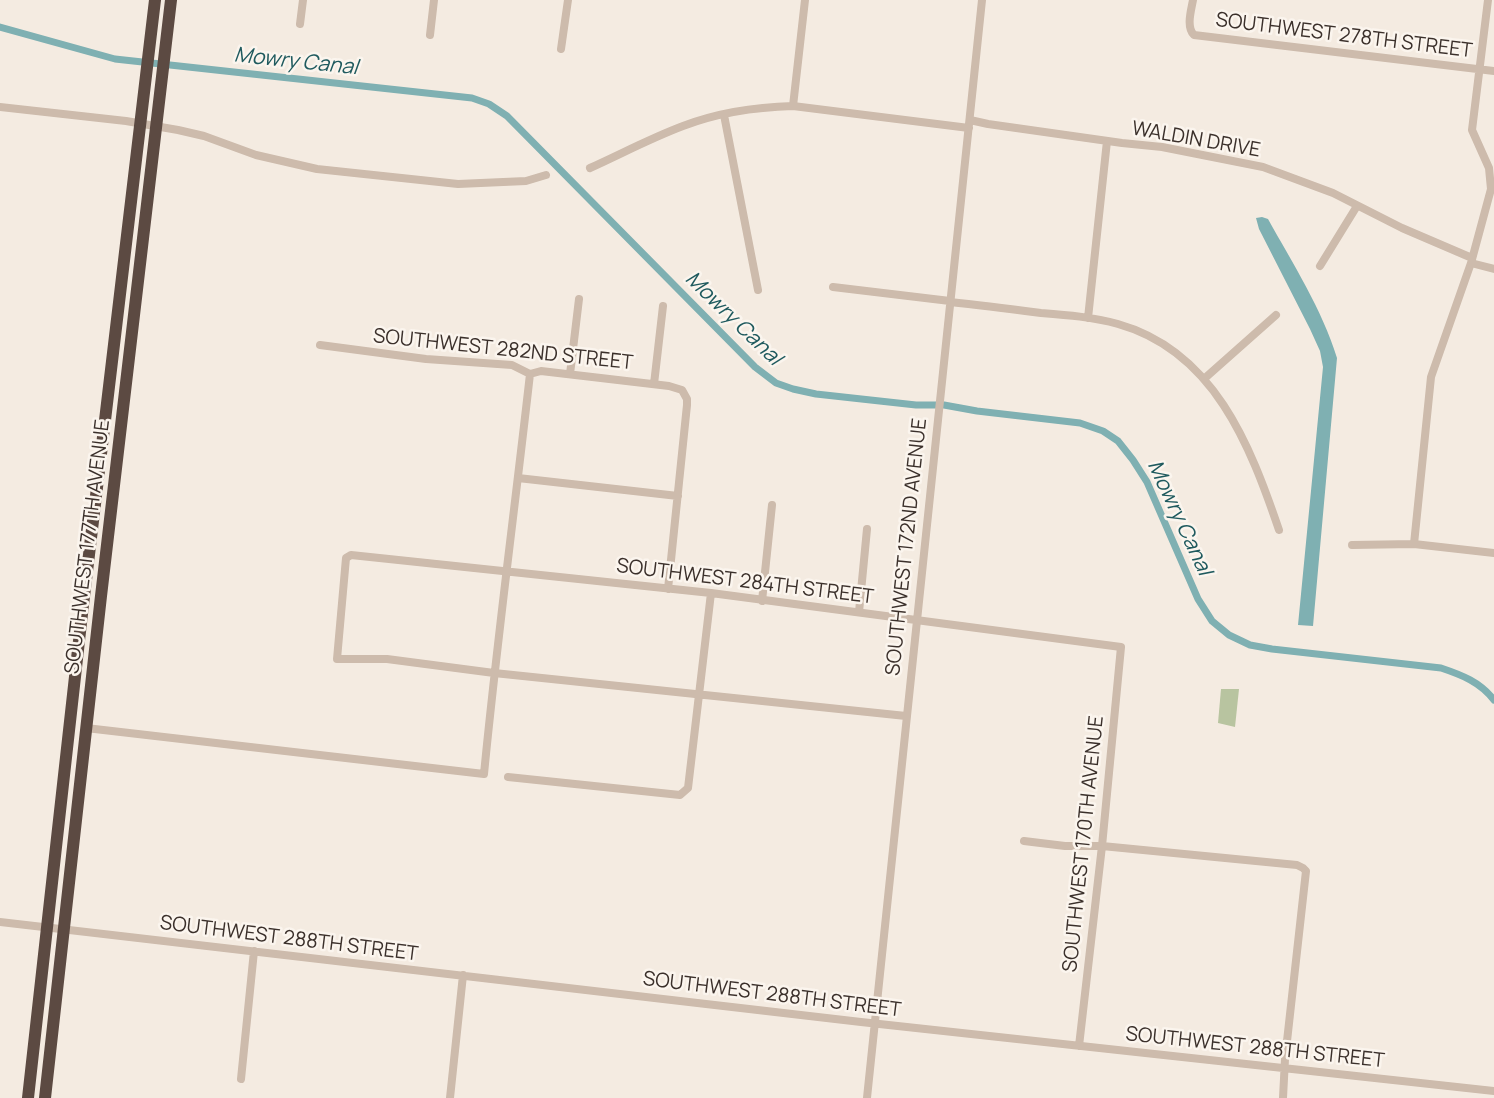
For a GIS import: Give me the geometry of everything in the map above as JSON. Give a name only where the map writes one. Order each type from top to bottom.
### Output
[{"type":"highway","name":"SOUTHWEST 177TH AVENUE","points":[[28,1098],[155,0]]},
{"type":"highway","name":"SOUTHWEST 177TH AVENUE","points":[[45,1098],[171,0]]},
{"type":"highway","points":[[119,314],[132,337]]},
{"type":"street","points":[[300,24],[303,0]]},
{"type":"street","points":[[430,35],[434,0]]},
{"type":"street","points":[[561,49],[568,0]]},
{"type":"street","points":[[793,106],[805,0]]},
{"type":"street","name":"SOUTHWEST 172ND AVENUE","points":[[867,1098],[982,0]]},
{"type":"street","name":"SOUTHWEST 278TH STREET","points":[[1193,0],[1189,26],[1194,35],[1494,71]]},
{"type":"street","points":[[1414,544],[1431,377],[1472,260],[1491,189],[1489,168],[1472,129],[1488,0]]},
{"type":"street","name":"WALDIN DRIVE","points":[[590,168],[684,126],[769,106],[793,106],[970,124],[1162,147],[1263,167],[1333,193],[1451,251],[1494,269]]},
{"type":"street","points":[[0,107],[141,123],[156,128],[204,136],[256,156],[317,169],[458,184],[526,181],[546,175]]},
{"type":"street","points":[[724,115],[758,290]]},
{"type":"street","points":[[1088,318],[1107,141]]},
{"type":"street","points":[[1320,266],[1357,206]]},
{"type":"street","points":[[833,287],[1088,318],[1119,325],[1153,339],[1178,355],[1205,378],[1235,421],[1268,497],[1279,530]]},
{"type":"street","points":[[570,374],[579,299]]},
{"type":"street","points":[[654,384],[663,306]]},
{"type":"street","points":[[1205,378],[1276,315]]},
{"type":"street","name":"SOUTHWEST 282ND STREET","points":[[320,345],[426,359],[512,365],[530,374],[541,371],[570,374],[654,384],[682,390],[687,399],[687,405],[678,496]]},
{"type":"street","points":[[86,728],[484,774],[498,633],[508,572],[530,374]]},
{"type":"street","points":[[518,478],[678,496],[669,589]]},
{"type":"street","points":[[762,601],[772,505]]},
{"type":"street","points":[[859,612],[867,529]]},
{"type":"street","points":[[1352,545],[1414,544],[1494,553]]},
{"type":"street","name":"SOUTHWEST 284TH STREET","points":[[494,673],[387,659],[337,659],[346,558],[351,555],[711,593],[1121,647]]},
{"type":"street","points":[[508,777],[680,795],[688,788],[711,593]]},
{"type":"street","name":"SOUTHWEST 170TH AVENUE","points":[[1079,1046],[1102,846],[1121,647]]},
{"type":"street","points":[[494,673],[906,716]]},
{"type":"street","points":[[1024,841],[1065,846],[1102,846],[1297,865],[1303,868],[1306,871],[1283,1098]]},
{"type":"street","name":"SOUTHWEST 288TH STREET","points":[[0,922],[874,1023],[1494,1091]]},
{"type":"street","points":[[241,1079],[254,951]]},
{"type":"street","points":[[450,1098],[463,975]]},
{"type":"green space","points":[[1221,689],[1239,689],[1235,727],[1218,723]]},
{"type":"water","points":[[1256,218],[1268,219],[1306,287],[1337,358],[1313,626],[1298,625],[1323,367],[1320,351],[1310,329],[1259,229]]},
{"type":"waterway","name":"Mowry Canal","points":[[0,27],[115,59],[472,98],[489,104],[507,116],[755,367],[776,383],[816,394],[916,405],[944,405],[1080,423],[1103,431],[1118,441],[1147,482],[1198,599],[1212,621],[1229,635],[1250,645],[1272,649],[1441,668],[1470,680],[1483,688],[1494,700]]}]
